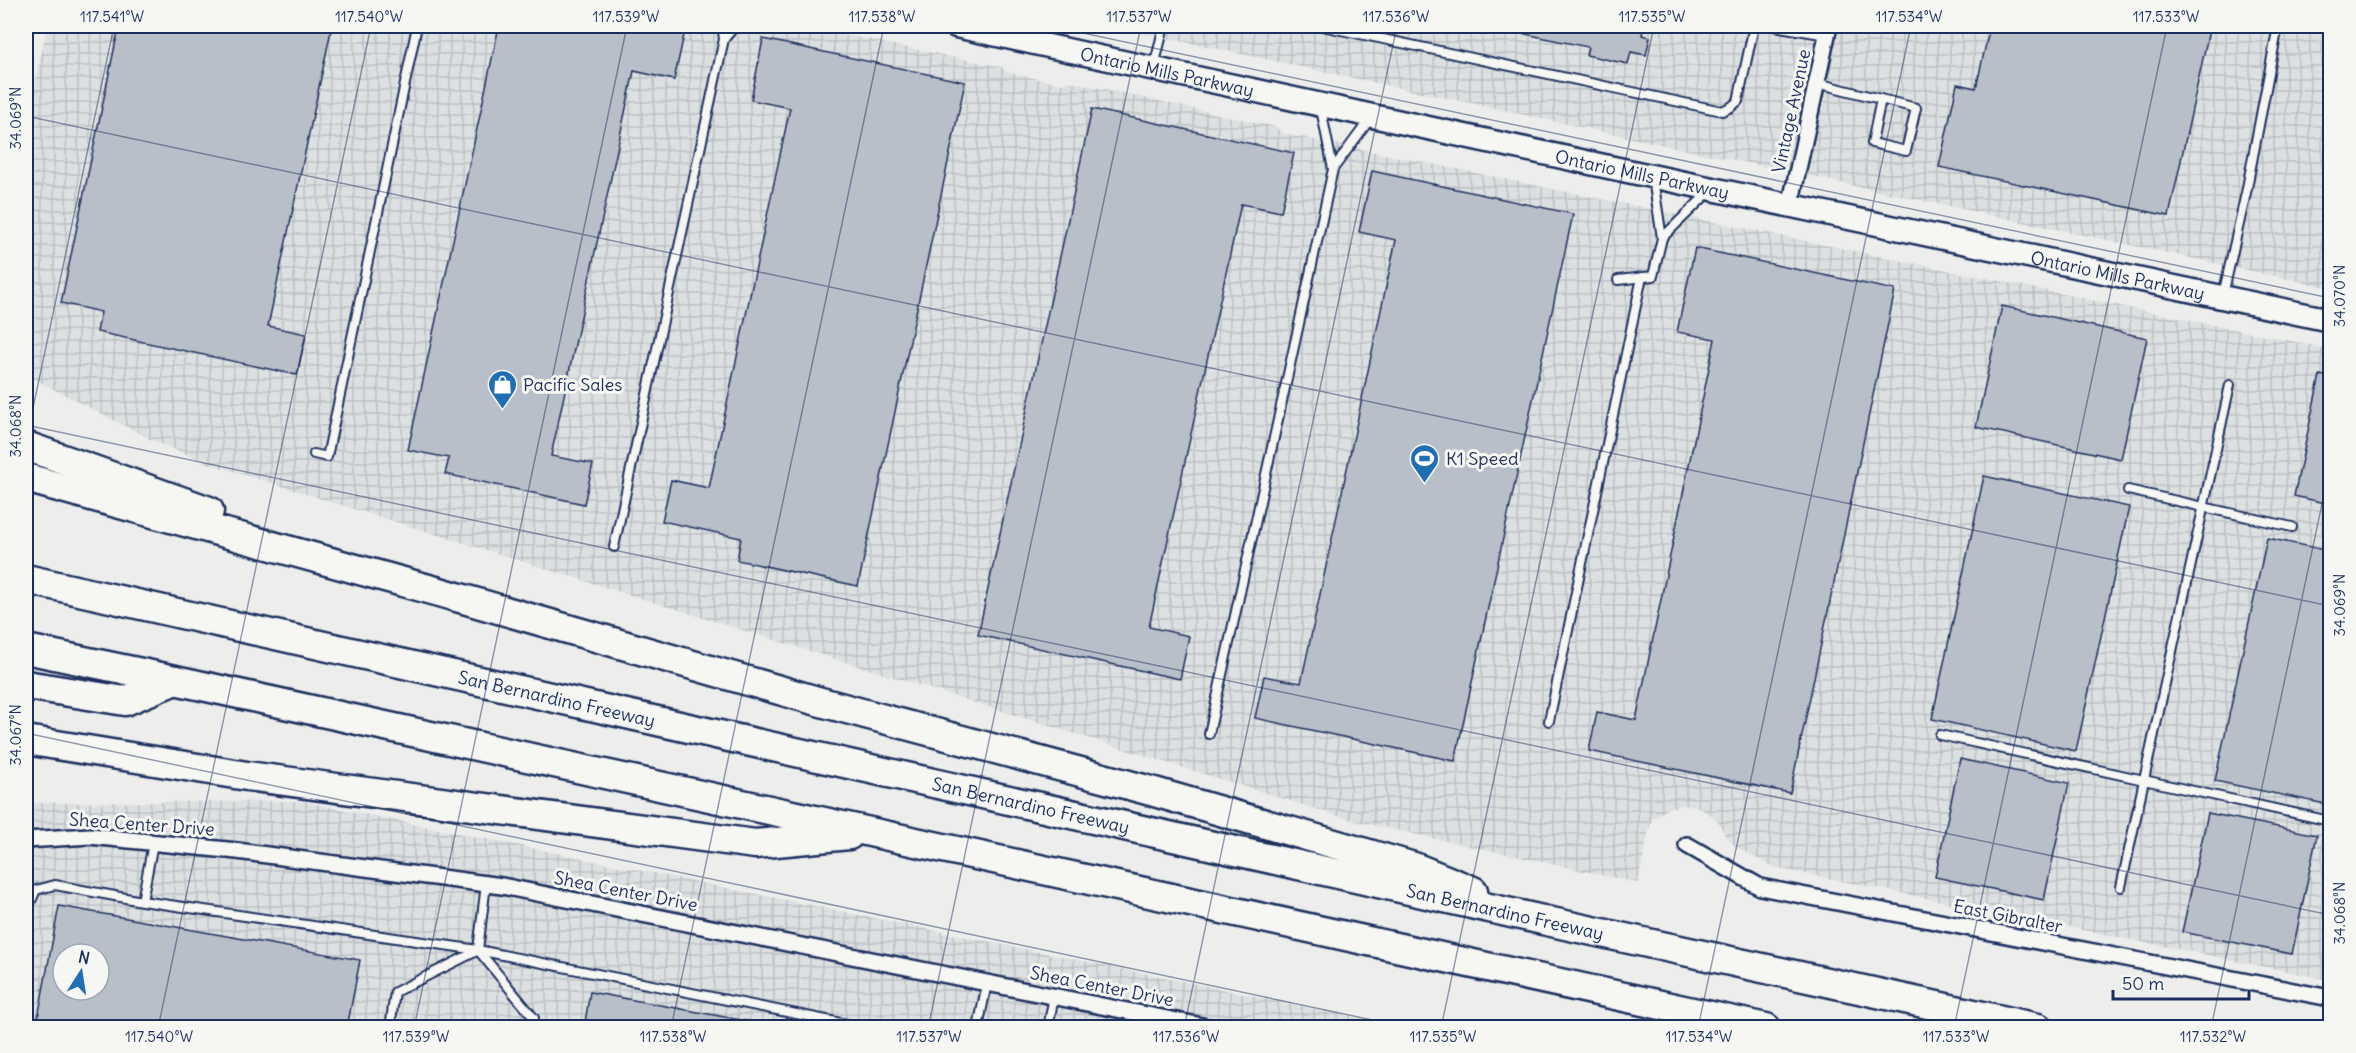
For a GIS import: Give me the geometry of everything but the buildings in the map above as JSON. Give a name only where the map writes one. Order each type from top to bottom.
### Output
[{"type":"highway","points":[[26,446],[443,593]]},
{"type":"highway","points":[[26,478],[443,593],[821,702],[1151,791],[1414,867],[1547,921]]},
{"type":"highway","name":"San Bernardino Freeway","points":[[26,579],[1547,921],[2038,1028]]},
{"type":"highway","points":[[26,649],[1766,1028]]},
{"type":"highway","points":[[26,685],[125,701],[175,680]]},
{"type":"highway","points":[[26,740],[247,776],[754,844],[876,833]]},
{"type":"main road","name":"Ontario Mills Parkway","points":[[963,26],[1320,105],[2331,320]]},
{"type":"street","name":"Vintage Avenue","points":[[1790,206],[1828,30]]},
{"type":"street","name":"Shea Center Drive","points":[[26,840],[90,836],[237,851],[486,884],[1205,1027]]},
{"type":"street","name":"East Gibralter","points":[[1688,845],[1760,887],[2331,998]]},
{"type":"lane","points":[[314,454],[327,457],[417,26]]},
{"type":"lane","points":[[614,547],[724,39],[722,26]]},
{"type":"lane","points":[[724,39],[735,26]]},
{"type":"lane","points":[[1154,69],[1164,26]]},
{"type":"lane","points":[[1322,26],[1722,111],[1738,101],[1754,26]]},
{"type":"lane","points":[[1774,26],[1828,30]]},
{"type":"lane","points":[[2222,297],[2246,193],[2278,26]]},
{"type":"lane","points":[[1817,83],[1881,99],[1916,108],[1906,151],[1872,143],[1881,99]]},
{"type":"lane","points":[[1209,734],[1333,169],[1320,105]]},
{"type":"lane","points":[[1333,169],[1372,116]]},
{"type":"lane","points":[[1618,280],[1653,276],[1662,238],[1653,176]]},
{"type":"lane","points":[[1662,238],[1713,189]]},
{"type":"lane","points":[[1549,721],[1642,278]]},
{"type":"lane","points":[[2121,887],[2230,385]]},
{"type":"lane","points":[[2128,490],[2292,527]]},
{"type":"lane","points":[[1940,735],[2331,821]]},
{"type":"lane","points":[[142,901],[153,843]]},
{"type":"lane","points":[[486,884],[478,950],[534,1018],[533,1028]]},
{"type":"lane","points":[[26,912],[36,890],[55,885],[142,901],[478,950],[866,1028]]},
{"type":"lane","points":[[390,1028],[395,993],[478,950]]},
{"type":"lane","points":[[978,1028],[987,983]]},
{"type":"lane","points":[[1048,1028],[1054,996]]},
{"type":"shaded area","points":[[47,26],[803,26],[1002,67],[1006,72],[1062,84],[1069,81],[1276,127],[1282,133],[2330,349],[2330,980],[1772,867],[1735,846],[1725,835],[1719,823],[1710,814],[1696,806],[1681,805],[1667,809],[1653,819],[1638,883],[1354,821],[213,465],[156,442],[26,375],[26,127]]},
{"type":"shaded area","points":[[1110,26],[2330,26],[2330,288]]},
{"type":"shaded area","points":[[301,801],[1407,1027],[26,1027],[26,803]]},
{"type":"place","name":"Pacific Sales","points":[[502,410]]},
{"type":"place","name":"K1 Speed","points":[[1425,484]]}]
